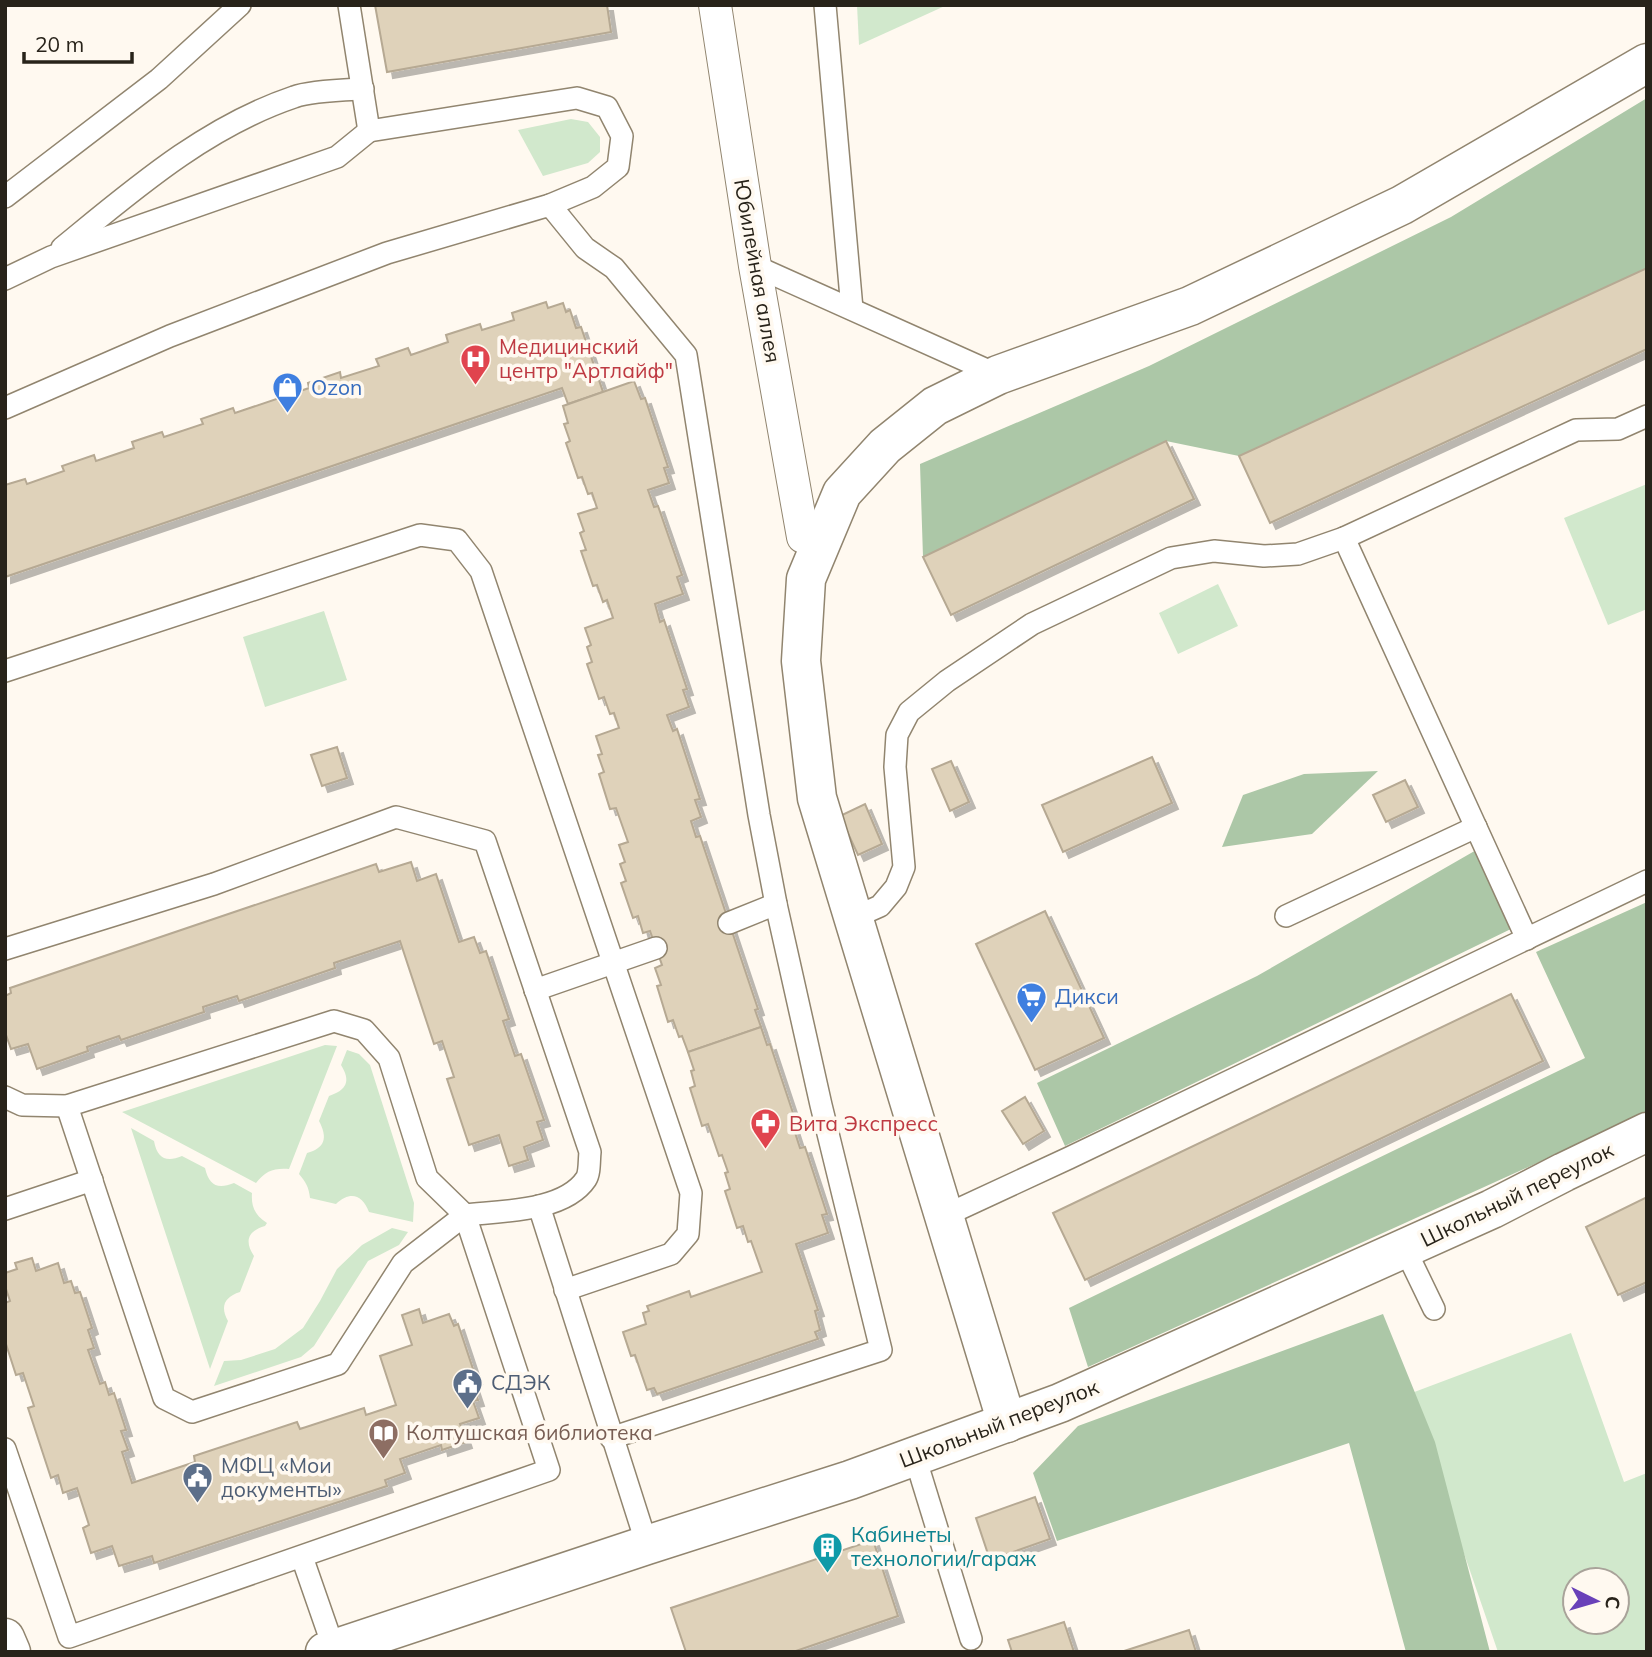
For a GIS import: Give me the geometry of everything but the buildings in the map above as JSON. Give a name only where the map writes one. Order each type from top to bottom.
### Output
[{"type":"street","name":"Юбилейная аллея","points":[[715,5],[755,266],[803,537]]},
{"type":"street","points":[[1007,1423],[817,798],[801,661],[806,579],[842,493],[885,446],[935,406],[998,375],[1190,306],[1402,205],[1647,63]]},
{"type":"street","name":"Школьный переулок","points":[[329,1650],[850,1480],[1060,1403],[1492,1209],[1647,1132]]},
{"type":"street","points":[[5,1638],[11,1652]]},
{"type":"lane","points":[[5,197],[159,79],[240,5]]},
{"type":"lane","points":[[349,5],[369,131]]},
{"type":"lane","points":[[825,5],[852,309]]},
{"type":"lane","points":[[51,257],[151,175],[233,123],[296,96],[363,89]]},
{"type":"lane","points":[[5,279],[51,257],[337,157],[369,131],[577,98],[607,107],[622,136],[618,167],[593,187],[551,205],[387,253],[170,336],[5,408]]},
{"type":"lane","points":[[551,205],[584,248],[614,268],[686,355],[759,815],[776,904],[821,1105],[881,1350],[611,1438]]},
{"type":"lane","points":[[755,266],[998,375]]},
{"type":"lane","points":[[853,918],[880,906],[896,887],[904,867],[895,767],[897,735],[909,712],[947,681],[1032,624],[1171,558],[1214,551],[1264,556],[1298,554],[1345,538],[1576,430],[1618,429],[1647,416]]},
{"type":"lane","points":[[5,671],[420,536],[457,540],[481,571],[691,1193],[688,1234],[671,1254],[565,1290]]},
{"type":"lane","points":[[1345,538],[1527,939]]},
{"type":"lane","points":[[5,949],[214,884],[396,817],[485,841],[590,1152],[587,1178],[568,1196],[539,1206],[465,1215],[403,1263],[338,1364],[192,1412],[164,1398],[67,1106]]},
{"type":"lane","points":[[1286,916],[1476,827]]},
{"type":"lane","points":[[944,1216],[1647,881]]},
{"type":"lane","points":[[729,923],[776,904]]},
{"type":"lane","points":[[535,990],[656,948]]},
{"type":"lane","points":[[5,1097],[22,1105],[67,1106],[334,1021],[364,1030],[389,1058],[427,1178],[465,1215],[549,1470],[69,1637],[5,1449]]},
{"type":"lane","points":[[5,1209],[92,1181]]},
{"type":"lane","points":[[539,1206],[647,1545]]},
{"type":"lane","points":[[1405,1249],[1434,1308]]},
{"type":"lane","points":[[915,1457],[971,1639]]},
{"type":"lane","points":[[302,1557],[329,1650]]},
{"type":"green space","points":[[857,5],[947,5],[859,45]]},
{"type":"green space","points":[[1647,98],[1647,268],[1239,456],[1166,441],[923,557],[920,464],[1149,366],[1451,217]]},
{"type":"green space","points":[[571,119],[588,122],[600,137],[600,152],[588,163],[543,176],[518,130]]},
{"type":"green space","points":[[1647,484],[1647,609],[1608,625],[1564,518]]},
{"type":"green space","points":[[1218,584],[1238,626],[1178,654],[1159,613]]},
{"type":"green space","points":[[324,611],[347,680],[265,707],[243,637]]},
{"type":"green space","points":[[1378,771],[1312,834],[1222,847],[1243,795],[1304,774]]},
{"type":"green space","points":[[1478,849],[1515,927],[1065,1146],[1037,1083],[1257,976]]},
{"type":"green space","points":[[1647,902],[1647,1113],[1088,1367],[1069,1308],[1585,1058],[1536,952]]},
{"type":"green space","points":[[325,1045],[337,1046],[289,1169],[270,1171],[256,1183],[122,1112]]},
{"type":"green space","points":[[347,1050],[359,1054],[370,1065],[414,1203],[413,1222],[369,1212],[363,1201],[355,1196],[346,1197],[336,1204],[310,1198],[307,1185],[299,1174],[307,1153],[318,1148],[323,1142],[319,1121],[329,1096],[340,1091],[346,1084],[341,1065]]},
{"type":"green space","points":[[131,1128],[154,1141],[163,1158],[182,1156],[205,1168],[211,1182],[218,1186],[234,1183],[252,1193],[255,1210],[267,1223],[249,1237],[249,1246],[254,1256],[240,1292],[225,1303],[224,1311],[228,1321],[210,1369]]},
{"type":"green space","points":[[392,1228],[408,1232],[399,1245],[368,1261],[314,1346],[301,1357],[214,1386],[224,1361],[241,1360],[275,1349],[303,1328],[337,1269],[362,1245]]},
{"type":"green space","points":[[1383,1314],[1435,1442],[1490,1652],[1406,1652],[1349,1443],[1057,1541],[1033,1473],[1078,1426]]},
{"type":"green space","points":[[1571,1333],[1624,1482],[1647,1473],[1647,1652],[1498,1652],[1409,1394]]},
{"type":"place","name":"Медицинский центр \"Артлайф\"","points":[[476,386]]},
{"type":"place","name":"Ozon","points":[[288,415]]},
{"type":"place","name":"Дикси","points":[[1032,1024]]},
{"type":"place","name":"Вита Экспресс","points":[[766,1151]]},
{"type":"place","name":"СДЭК","points":[[468,1410]]},
{"type":"place","name":"Колтушская библиотека","points":[[383,1460]]},
{"type":"place","name":"МФЦ «Мои документы»","points":[[198,1505]]},
{"type":"place","name":"Кабинеты технологии/гараж","points":[[828,1574]]}]
